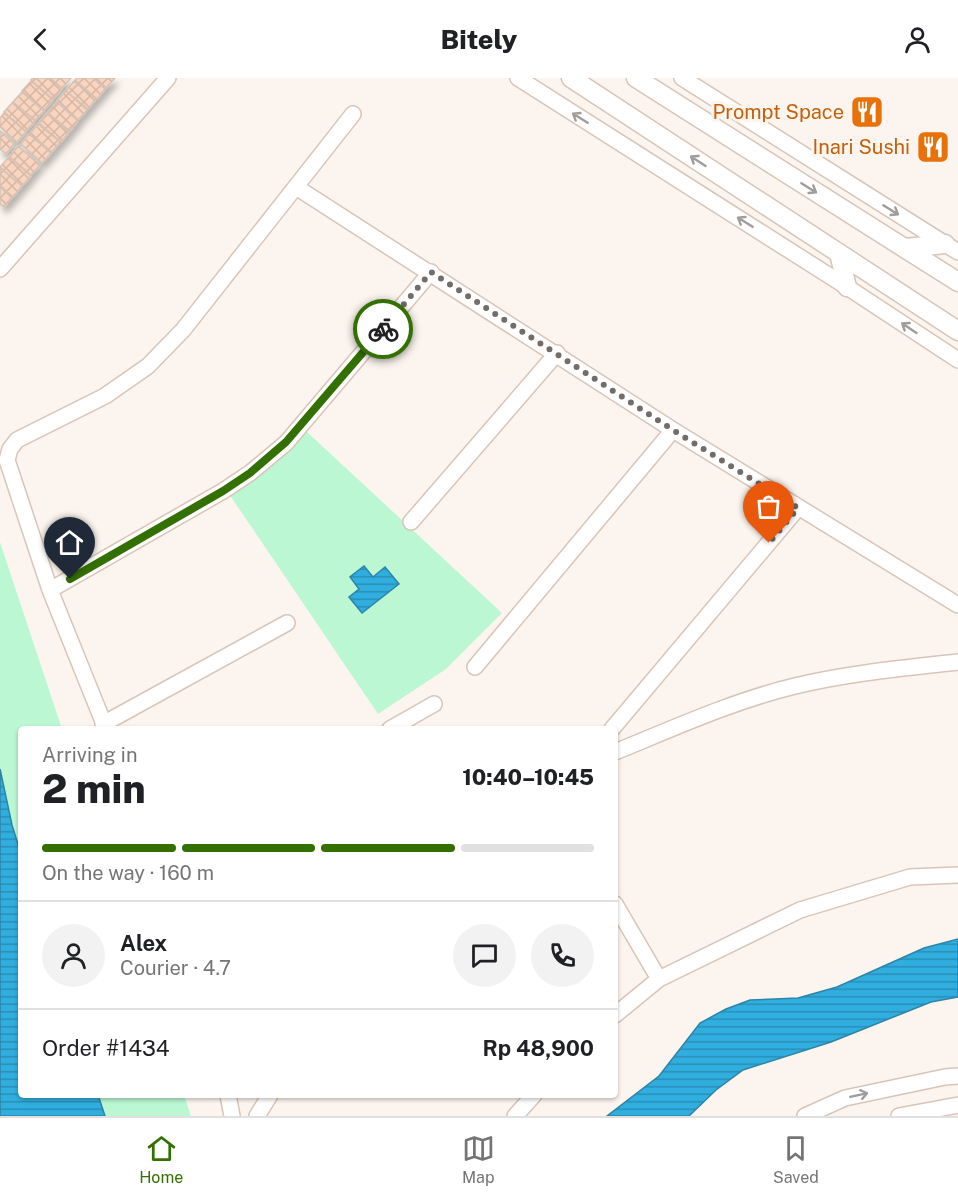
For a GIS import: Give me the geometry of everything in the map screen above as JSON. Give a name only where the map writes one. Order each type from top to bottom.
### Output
[{"type":"street","points":[[0,269],[168,78]]},
{"type":"street","points":[[518,78],[958,360]]},
{"type":"street","points":[[571,78],[958,331]]},
{"type":"street","points":[[636,78],[958,282]]},
{"type":"street","points":[[682,78],[952,248]]},
{"type":"street","points":[[287,623],[104,726],[50,590],[7,460],[10,449],[17,440],[105,396],[148,366],[183,330],[353,114]]},
{"type":"street","points":[[296,187],[673,430],[958,605]]},
{"type":"street","points":[[905,248],[952,248]]},
{"type":"street","points":[[839,253],[847,287]]},
{"type":"street","points":[[50,590],[223,491],[274,453],[286,442],[431,272]]},
{"type":"street","points":[[411,522],[557,354]]},
{"type":"street","points":[[475,667],[673,430]]},
{"type":"street","points":[[615,726],[798,508]]},
{"type":"street","points":[[618,751],[746,700],[796,686],[858,674],[958,662]]},
{"type":"street","points":[[395,726],[434,704]]},
{"type":"street","points":[[618,1013],[659,979],[800,910],[910,877],[958,876]]},
{"type":"street","points":[[618,909],[659,979]]},
{"type":"street","points":[[805,1116],[845,1098],[958,1076]]},
{"type":"street","points":[[229,1098],[232,1116]]},
{"type":"street","points":[[257,1116],[268,1098]]},
{"type":"street","points":[[515,1116],[531,1098]]},
{"type":"street","points":[[899,1116],[948,1105],[958,1105]]},
{"type":"green space","points":[[306,431],[502,613],[446,669],[378,714],[227,491]]},
{"type":"green space","points":[[0,542],[61,726],[18,726],[18,844],[0,769]]},
{"type":"green space","points":[[99,1098],[185,1098],[191,1116],[105,1116]]},
{"type":"water","points":[[364,566],[373,577],[385,567],[399,584],[362,613],[349,597],[359,589],[350,577]]},
{"type":"water","points":[[0,769],[18,844],[18,1098],[99,1098],[105,1116],[0,1116]]},
{"type":"water","points":[[958,939],[958,997],[931,1002],[831,1042],[743,1070],[716,1090],[689,1116],[607,1116],[659,1076],[700,1023],[726,1009],[750,1000],[798,998],[837,987],[924,948]]},
{"type":"building","points":[[49,78],[62,89],[53,99],[31,80]]},
{"type":"building","points":[[50,78],[71,78],[62,88]]},
{"type":"building","points":[[93,78],[105,89],[97,99],[75,80]]},
{"type":"building","points":[[94,78],[115,78],[106,88]]},
{"type":"building","points":[[31,81],[53,100],[44,110],[22,91]]},
{"type":"building","points":[[74,81],[96,99],[88,109],[66,91]]},
{"type":"building","points":[[66,91],[87,110],[78,120],[57,101]]},
{"type":"building","points":[[22,92],[44,111],[35,120],[13,102]]},
{"type":"building","points":[[13,102],[35,121],[26,131],[4,112]]},
{"type":"building","points":[[57,102],[78,121],[70,131],[48,113]]},
{"type":"building","points":[[4,113],[26,132],[17,142],[0,127],[0,118]]},
{"type":"building","points":[[47,113],[69,132],[61,142],[39,123]]},
{"type":"building","points":[[38,124],[60,142],[52,152],[30,134]]},
{"type":"building","points":[[0,131],[14,144],[6,154],[0,149]]},
{"type":"building","points":[[29,134],[51,153],[42,163],[21,144]]},
{"type":"building","points":[[18,146],[40,165],[31,175],[10,157]]},
{"type":"building","points":[[9,157],[31,176],[22,186],[0,167]]},
{"type":"building","points":[[0,168],[22,186],[13,197],[0,185]]},
{"type":"building","points":[[0,187],[12,197],[4,207],[0,204]]},
{"type":"way so far","points":[[383,329],[431,272],[673,430],[798,508],[769,543]]},
{"type":"place","name":"Prompt Space","points":[[867,112]]},
{"type":"place","name":"Inari Sushi","points":[[933,147]]},
{"type":"route","points":[[70,579],[223,491],[250,473],[286,442],[383,329]]}]
